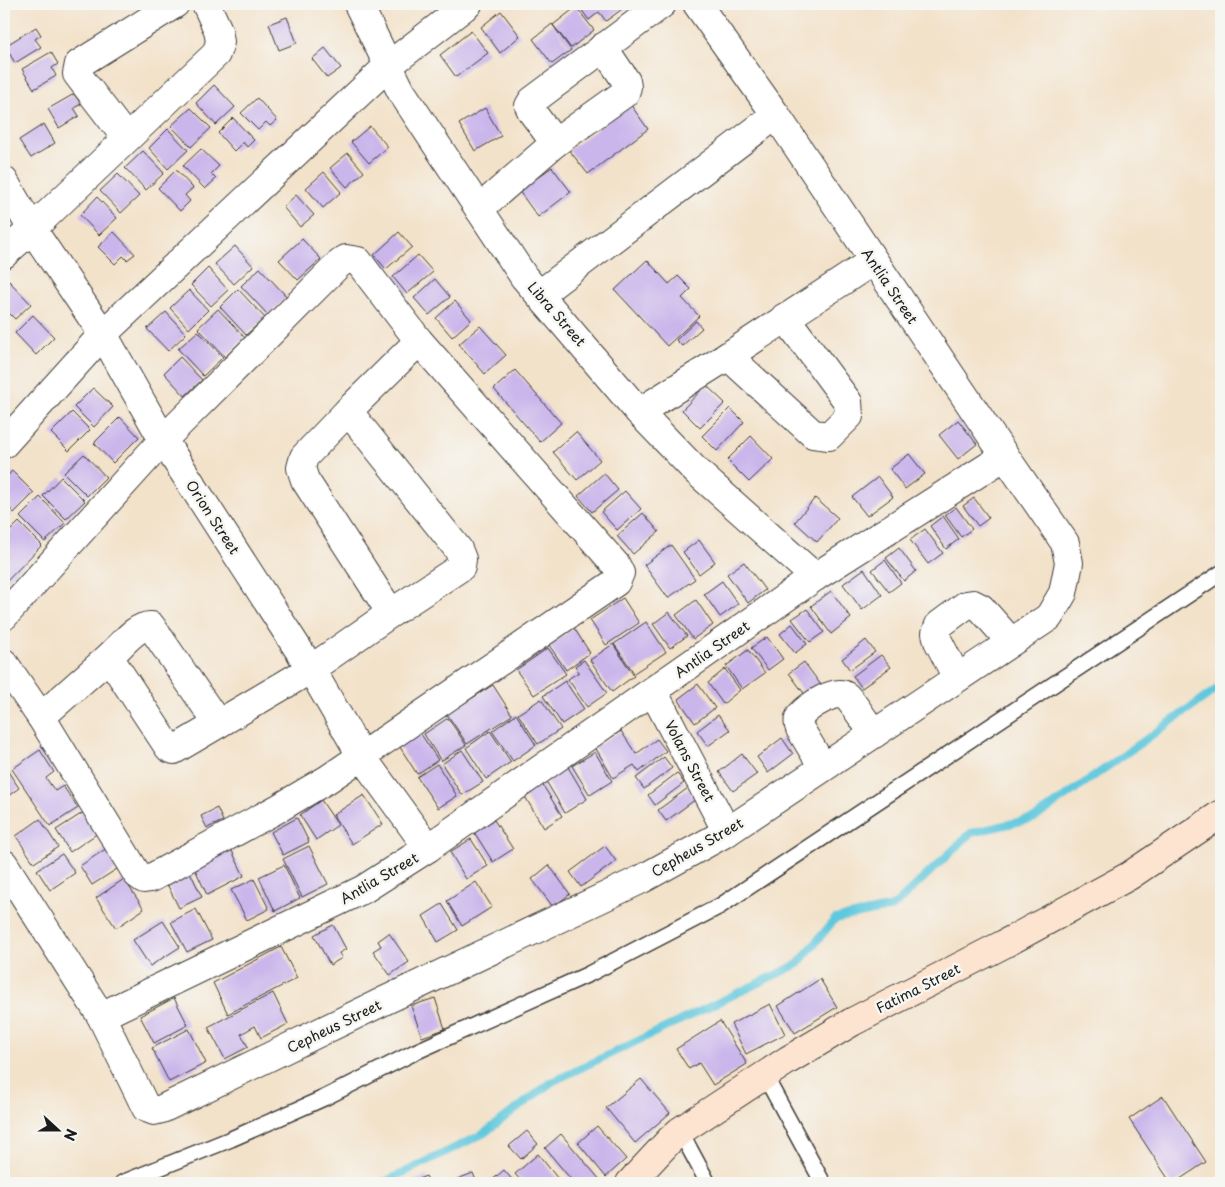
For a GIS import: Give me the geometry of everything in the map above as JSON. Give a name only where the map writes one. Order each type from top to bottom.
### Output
[{"type":"street","points":[[126,138],[78,74],[79,64],[175,4]]},
{"type":"street","points":[[4,254],[216,54],[220,42],[218,30],[206,4]]},
{"type":"street","name":"Libra Street","points":[[358,4],[401,91],[524,277],[639,412],[696,471],[815,577]]},
{"type":"street","points":[[4,444],[103,334],[388,66],[468,4]]},
{"type":"street","points":[[555,143],[532,112],[529,106],[532,101],[662,4]]},
{"type":"street","name":"Antlia Street","points":[[100,1016],[364,890],[428,848],[815,577],[1004,456],[776,115],[697,4]]},
{"type":"street","points":[[479,209],[555,143],[626,93],[626,81],[603,47]]},
{"type":"street","points":[[540,294],[776,115]]},
{"type":"street","name":"Orion Street","points":[[4,181],[32,229],[103,334],[163,440],[310,669],[362,757],[428,848]]},
{"type":"street","points":[[4,616],[163,440],[331,272],[346,260],[358,261],[419,341],[616,565],[620,573],[616,582],[362,757],[280,808],[144,880],[137,874],[41,717],[4,662]]},
{"type":"street","points":[[639,412],[873,261]]},
{"type":"street","points":[[728,356],[813,434],[829,436],[849,416],[848,402],[785,317]]},
{"type":"street","points":[[391,613],[305,480],[301,468],[304,457],[419,341]]},
{"type":"street","points":[[109,657],[169,748],[174,750],[310,669],[462,567],[462,559],[458,549],[348,411]]},
{"type":"street","name":"Cepheus Street","points":[[100,1016],[146,1108],[154,1111],[162,1109],[386,1000],[642,879],[727,832],[1049,617],[1063,593],[1069,563],[1065,543],[1004,456]]},
{"type":"street","points":[[957,678],[938,641],[936,633],[939,625],[966,605],[973,604],[981,608],[1011,642]]},
{"type":"street","points":[[41,717],[138,630],[151,626],[218,724]]},
{"type":"street","name":"Volans Street","points":[[653,691],[727,832]]},
{"type":"street","points":[[823,768],[798,723],[800,715],[830,695],[838,693],[845,696],[874,734]]},
{"type":"street","name":"Fatima Street","points":[[630,1183],[670,1140],[680,1132],[788,1060],[852,1022],[1004,944],[1129,876],[1221,814]]},
{"type":"street","points":[[4,864],[100,1016]]},
{"type":"lane","points":[[122,1183],[231,1139],[324,1098],[415,1052],[589,974],[720,906],[1221,573]]},
{"type":"lane","points":[[765,1076],[823,1183]]},
{"type":"lane","points":[[680,1132],[708,1183]]},
{"type":"building","points":[[577,4],[629,4],[606,21],[599,12],[589,20]]},
{"type":"building","points":[[576,7],[594,30],[571,48],[553,25]]},
{"type":"building","points":[[501,11],[520,36],[500,53],[481,27]]},
{"type":"building","points":[[287,17],[297,43],[279,50],[269,24]]},
{"type":"building","points":[[552,24],[571,50],[552,64],[533,39]]},
{"type":"building","points":[[36,27],[41,35],[35,39],[41,47],[15,63],[5,46]]},
{"type":"building","points":[[471,31],[488,53],[456,77],[440,55]]},
{"type":"building","points":[[325,48],[341,68],[327,78],[312,59]]},
{"type":"building","points":[[51,52],[58,64],[52,68],[56,76],[34,89],[22,69]]},
{"type":"building","points":[[214,85],[235,107],[216,125],[196,103]]},
{"type":"building","points":[[74,94],[81,104],[74,108],[79,116],[59,128],[48,109]]},
{"type":"building","points":[[257,98],[277,120],[270,126],[266,122],[258,130],[241,113]]},
{"type":"building","points":[[630,104],[648,129],[588,174],[569,150]]},
{"type":"building","points":[[191,108],[211,128],[191,147],[171,126]]},
{"type":"building","points":[[485,108],[501,136],[475,151],[459,124]]},
{"type":"building","points":[[233,118],[254,140],[247,147],[243,142],[234,151],[218,133]]},
{"type":"building","points":[[44,124],[55,143],[31,158],[19,140]]},
{"type":"building","points":[[370,126],[388,147],[369,163],[351,142]]},
{"type":"building","points":[[168,129],[188,150],[168,169],[149,148]]},
{"type":"building","points":[[201,149],[219,166],[211,174],[216,179],[205,189],[183,166]]},
{"type":"building","points":[[143,151],[164,173],[146,190],[125,168]]},
{"type":"building","points":[[348,153],[364,172],[347,187],[330,168]]},
{"type":"building","points":[[552,167],[571,192],[538,217],[519,191]]},
{"type":"building","points":[[176,170],[193,188],[185,195],[190,201],[180,211],[158,188]]},
{"type":"building","points":[[324,172],[341,192],[323,208],[306,188]]},
{"type":"building","points":[[118,174],[139,196],[121,213],[100,191]]},
{"type":"building","points":[[296,195],[314,215],[300,227],[283,207]]},
{"type":"building","points":[[97,197],[117,218],[99,235],[80,215]]},
{"type":"building","points":[[114,232],[135,254],[127,260],[123,256],[115,264],[98,247]]},
{"type":"building","points":[[399,232],[412,247],[386,269],[374,255]]},
{"type":"building","points":[[302,239],[321,259],[298,280],[279,260]]},
{"type":"building","points":[[235,246],[253,266],[234,284],[215,264]]},
{"type":"building","points":[[418,255],[433,272],[407,294],[393,277]]},
{"type":"building","points":[[647,260],[669,284],[678,276],[691,289],[682,298],[699,316],[667,346],[615,290]]},
{"type":"building","points":[[208,268],[228,290],[211,306],[191,285]]},
{"type":"building","points":[[260,268],[287,297],[268,315],[241,286]]},
{"type":"building","points":[[435,279],[450,297],[429,315],[414,298]]},
{"type":"building","points":[[9,281],[31,304],[15,319],[4,308],[4,286]]},
{"type":"building","points":[[238,289],[265,318],[246,335],[220,307]]},
{"type":"building","points":[[189,290],[208,310],[189,329],[170,308]]},
{"type":"building","points":[[455,301],[471,320],[452,337],[436,318]]},
{"type":"building","points":[[218,309],[245,338],[225,357],[198,328]]},
{"type":"building","points":[[166,312],[186,334],[168,351],[147,329]]},
{"type":"building","points":[[33,315],[54,337],[36,355],[15,333]]},
{"type":"building","points":[[696,321],[702,328],[682,346],[676,340]]},
{"type":"building","points":[[480,326],[506,355],[485,374],[459,344]]},
{"type":"building","points":[[198,331],[223,357],[203,376],[178,349]]},
{"type":"building","points":[[180,357],[202,380],[185,396],[164,373]]},
{"type":"building","points":[[515,370],[561,423],[540,442],[494,389]]},
{"type":"building","points":[[706,385],[725,403],[700,428],[682,410]]},
{"type":"building","points":[[93,388],[113,407],[94,427],[74,407]]},
{"type":"building","points":[[730,408],[744,422],[717,451],[702,436]]},
{"type":"building","points":[[72,412],[90,430],[69,451],[51,433]]},
{"type":"building","points":[[120,417],[139,437],[113,463],[94,443]]},
{"type":"building","points":[[958,420],[977,444],[958,459],[939,435]]},
{"type":"building","points":[[576,432],[600,460],[577,480],[553,452]]},
{"type":"building","points":[[751,436],[773,459],[749,482],[727,460]]},
{"type":"building","points":[[84,454],[106,477],[87,496],[64,473]]},
{"type":"building","points":[[909,454],[925,474],[905,489],[890,469]]},
{"type":"building","points":[[12,471],[34,493],[14,513],[4,502],[4,480]]},
{"type":"building","points":[[604,473],[618,490],[592,512],[578,496]]},
{"type":"building","points":[[61,477],[85,501],[66,519],[43,496]]},
{"type":"building","points":[[878,477],[893,497],[867,516],[852,497]]},
{"type":"building","points":[[625,491],[641,509],[617,530],[601,512]]},
{"type":"building","points":[[40,497],[65,523],[45,542],[20,517]]},
{"type":"building","points":[[815,498],[838,518],[817,542],[795,522]]},
{"type":"building","points":[[974,498],[989,518],[978,526],[963,506]]},
{"type":"building","points":[[956,507],[972,529],[961,537],[945,515]]},
{"type":"building","points":[[4,508],[11,515],[4,522]]},
{"type":"building","points":[[643,513],[659,532],[633,554],[617,536]]},
{"type":"building","points":[[943,516],[959,539],[946,549],[930,526]]},
{"type":"building","points":[[19,522],[42,545],[4,584],[4,537]]},
{"type":"building","points":[[925,529],[943,553],[928,564],[910,540]]},
{"type":"building","points":[[699,540],[715,562],[699,574],[683,552]]},
{"type":"building","points":[[671,545],[695,579],[668,598],[644,565]]},
{"type":"building","points":[[899,548],[916,571],[904,581],[886,558]]},
{"type":"building","points":[[885,560],[901,583],[889,592],[872,570]]},
{"type":"building","points":[[744,562],[765,590],[748,603],[727,574]]},
{"type":"building","points":[[864,569],[882,595],[862,610],[843,584]]},
{"type":"building","points":[[722,581],[738,604],[720,617],[704,594]]},
{"type":"building","points":[[831,591],[851,618],[831,634],[811,606]]},
{"type":"building","points":[[623,598],[639,623],[606,645],[590,620]]},
{"type":"building","points":[[696,600],[713,625],[693,639],[676,615]]},
{"type":"building","points":[[807,609],[824,632],[810,642],[792,619]]},
{"type":"building","points":[[669,612],[687,636],[670,648],[653,624]]},
{"type":"building","points":[[646,622],[666,652],[634,673],[614,644]]},
{"type":"building","points":[[792,624],[807,644],[795,653],[780,634]]},
{"type":"building","points":[[574,628],[590,653],[566,670],[549,645]]},
{"type":"building","points":[[767,637],[783,659],[768,670],[751,648]]},
{"type":"building","points":[[866,640],[875,652],[850,670],[842,659]]},
{"type":"building","points":[[613,644],[634,676],[612,692],[590,660]]},
{"type":"building","points":[[548,648],[566,674],[534,695],[516,670]]},
{"type":"building","points":[[748,650],[765,673],[742,689],[726,666]]},
{"type":"building","points":[[881,655],[891,667],[862,688],[853,676]]},
{"type":"building","points":[[584,660],[607,693],[587,707],[568,679],[579,672],[575,666]]},
{"type":"building","points":[[804,662],[821,685],[806,696],[789,673]]},
{"type":"building","points":[[725,669],[740,690],[723,704],[708,683]]},
{"type":"building","points":[[565,681],[584,709],[562,724],[543,696]]},
{"type":"building","points":[[698,684],[715,708],[695,723],[678,699]]},
{"type":"building","points":[[493,685],[512,715],[467,744],[447,714]]},
{"type":"building","points":[[541,699],[561,729],[538,744],[518,714]]},
{"type":"building","points":[[516,714],[536,745],[513,761],[492,731]]},
{"type":"building","points":[[718,715],[730,730],[708,746],[697,731]]},
{"type":"building","points":[[448,718],[466,745],[441,761],[424,734]]},
{"type":"building","points":[[419,731],[438,760],[417,774],[398,744]]},
{"type":"building","points":[[490,731],[511,762],[486,779],[466,748]]},
{"type":"building","points":[[621,731],[636,754],[657,739],[666,751],[639,772],[634,765],[613,778],[595,747]]},
{"type":"building","points":[[782,738],[793,754],[768,773],[757,757]]},
{"type":"building","points":[[40,750],[54,772],[46,778],[55,791],[63,786],[78,808],[50,826],[12,769]]},
{"type":"building","points":[[462,750],[483,782],[462,795],[442,764]]},
{"type":"building","points":[[595,752],[612,781],[590,795],[572,766]]},
{"type":"building","points":[[742,754],[757,774],[733,791],[719,772]]},
{"type":"building","points":[[664,757],[672,768],[644,789],[636,778]]},
{"type":"building","points":[[437,764],[457,796],[438,808],[417,777]]},
{"type":"building","points":[[568,767],[587,799],[565,813],[546,781]]},
{"type":"building","points":[[7,770],[19,788],[4,799],[4,772]]},
{"type":"building","points":[[677,773],[684,783],[655,805],[648,795]]},
{"type":"building","points":[[542,784],[562,816],[544,828],[524,795]]},
{"type":"building","points":[[688,788],[696,799],[666,821],[658,810]]},
{"type":"building","points":[[364,795],[383,824],[352,844],[333,815]]},
{"type":"building","points":[[321,800],[338,825],[316,840],[300,815]]},
{"type":"building","points":[[217,808],[223,821],[207,828],[201,816]]},
{"type":"building","points":[[84,812],[98,833],[70,852],[56,830]]},
{"type":"building","points":[[297,818],[309,842],[283,855],[271,832]]},
{"type":"building","points":[[40,819],[58,847],[34,863],[16,836]]},
{"type":"building","points":[[494,820],[513,849],[493,862],[474,832]]},
{"type":"building","points":[[471,839],[488,866],[466,879],[450,852]]},
{"type":"building","points":[[309,846],[328,884],[302,897],[283,859]]},
{"type":"building","points":[[605,846],[616,861],[581,887],[570,872]]},
{"type":"building","points":[[107,848],[120,867],[92,885],[80,866]]},
{"type":"building","points":[[231,849],[244,876],[207,895],[194,867]]},
{"type":"building","points":[[62,854],[75,873],[50,890],[37,870]]},
{"type":"building","points":[[284,865],[300,898],[275,911],[259,877]]},
{"type":"building","points":[[549,865],[570,894],[553,907],[532,879]]},
{"type":"building","points":[[188,868],[202,897],[179,908],[165,880]]},
{"type":"building","points":[[124,879],[144,909],[116,928],[96,898]]},
{"type":"building","points":[[254,879],[269,909],[247,920],[231,890]]},
{"type":"building","points":[[476,882],[492,907],[462,926],[447,901]]},
{"type":"building","points":[[442,904],[458,930],[438,942],[423,916]]},
{"type":"building","points":[[196,909],[212,940],[187,952],[171,922]]},
{"type":"building","points":[[163,921],[180,947],[150,966],[133,940]]},
{"type":"building","points":[[333,925],[346,949],[339,953],[342,958],[330,965],[314,935]]},
{"type":"building","points":[[389,933],[409,962],[390,975],[373,951],[381,946],[378,941]]},
{"type":"building","points":[[281,947],[297,978],[228,1014],[213,983]]},
{"type":"building","points":[[820,979],[837,1007],[795,1033],[778,1006]]},
{"type":"building","points":[[273,993],[288,1024],[261,1038],[255,1026],[241,1034],[248,1047],[225,1059],[208,1027]]},
{"type":"building","points":[[174,998],[188,1025],[154,1043],[140,1016]]},
{"type":"building","points":[[435,998],[445,1029],[422,1037],[411,1006]]},
{"type":"building","points":[[770,1004],[785,1034],[746,1054],[731,1024]]},
{"type":"building","points":[[720,1021],[747,1064],[713,1085],[699,1063],[689,1069],[676,1049]]},
{"type":"building","points":[[189,1029],[206,1063],[169,1082],[152,1048]]},
{"type":"building","points":[[641,1079],[670,1113],[635,1143],[606,1108]]},
{"type":"building","points":[[1163,1096],[1206,1162],[1174,1183],[1171,1183],[1129,1119]]},
{"type":"building","points":[[597,1126],[626,1159],[606,1177],[578,1143]]},
{"type":"building","points":[[527,1131],[538,1144],[521,1159],[509,1146]]},
{"type":"building","points":[[561,1134],[601,1181],[599,1183],[574,1183],[545,1148]]},
{"type":"building","points":[[538,1154],[559,1180],[555,1183],[523,1183],[515,1174]]},
{"type":"building","points":[[504,1170],[515,1183],[489,1183]]},
{"type":"building","points":[[473,1173],[477,1183],[447,1183]]},
{"type":"building","points":[[426,1176],[430,1183],[408,1183]]},
{"type":"waterway","points":[[382,1183],[483,1134],[552,1082],[798,964],[835,919],[893,907],[971,833],[1035,818],[1221,686]]}]
